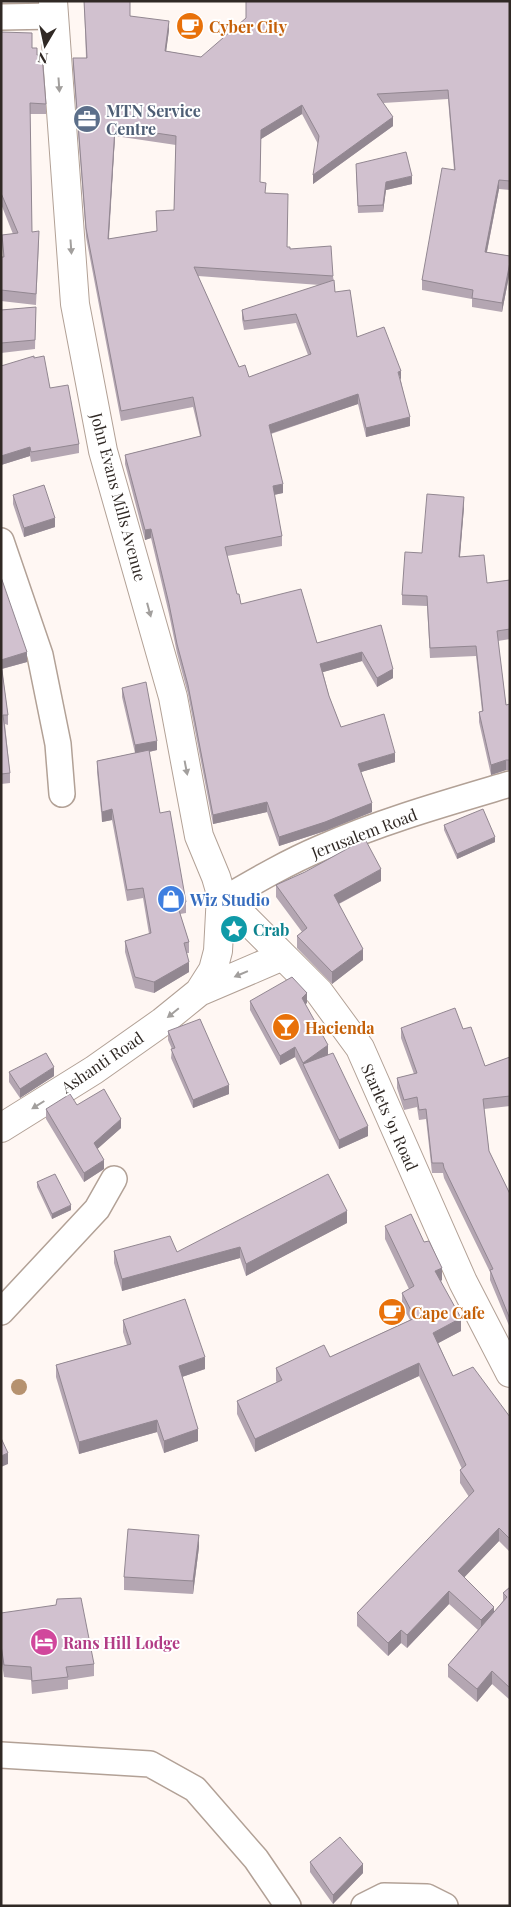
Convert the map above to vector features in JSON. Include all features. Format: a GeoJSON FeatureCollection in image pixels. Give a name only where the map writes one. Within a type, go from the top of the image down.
{"type":"FeatureCollection","features":[{"type":"Feature","properties":{"kind":"street"},"geometry":{"type":"LineString","coordinates":[[1,17],[53,9]]}},
{"type":"Feature","properties":{"kind":"street","name":"John Evans Mills Avenue"},"geometry":{"type":"LineString","coordinates":[[53,9],[76,304],[101,441],[173,697],[199,836],[224,896]]}},
{"type":"Feature","properties":{"kind":"street"},"geometry":{"type":"LineString","coordinates":[[1,541],[40,655],[58,744],[62,794]]}},
{"type":"Feature","properties":{"kind":"street","name":"Jerusalem Road"},"geometry":{"type":"LineString","coordinates":[[224,896],[321,848],[415,813],[510,784]]}},
{"type":"Feature","properties":{"kind":"street","name":"Starlets '91 Road"},"geometry":{"type":"LineString","coordinates":[[224,896],[319,992],[360,1048],[463,1282],[510,1372]]}},
{"type":"Feature","properties":{"kind":"street","name":"Ashanti Road"},"geometry":{"type":"LineString","coordinates":[[200,992],[213,970],[218,951],[224,896]]}},
{"type":"Feature","properties":{"kind":"street","name":"Ashanti Road"},"geometry":{"type":"LineString","coordinates":[[1,1128],[94,1070],[200,992],[283,956]]}},
{"type":"Feature","properties":{"kind":"street"},"geometry":{"type":"LineString","coordinates":[[1,1312],[97,1210],[114,1179]]}},
{"type":"Feature","properties":{"kind":"street"},"geometry":{"type":"LineString","coordinates":[[1,1755],[150,1764],[195,1789],[256,1858],[288,1906]]}},
{"type":"Feature","properties":{"kind":"street"},"geometry":{"type":"LineString","coordinates":[[364,1906],[384,1896],[427,1897],[445,1906]]}},
{"type":"Feature","properties":{"kind":"building"},"geometry":{"type":"Polygon","coordinates":[[[84,1],[130,1],[130,16],[169,21],[165,51],[201,57],[246,18],[246,1],[510,1],[510,181],[499,180],[485,252],[510,256],[502,303],[472,298],[473,290],[422,280],[442,168],[455,170],[448,90],[377,94],[393,117],[313,175],[319,136],[302,105],[261,130],[260,182],[266,183],[265,193],[288,194],[287,247],[290,247],[290,249],[331,246],[333,276],[194,267],[239,367],[245,365],[249,377],[311,354],[296,314],[244,321],[242,310],[334,280],[335,292],[350,290],[357,337],[384,327],[401,371],[398,372],[410,417],[366,428],[358,394],[269,425],[283,484],[273,486],[282,536],[225,547],[241,604],[301,589],[317,643],[381,625],[393,669],[377,678],[362,652],[320,664],[329,696],[341,727],[384,714],[395,753],[358,764],[372,803],[325,822],[279,837],[267,802],[213,815],[188,685],[151,529],[145,530],[125,455],[201,436],[193,397],[121,411],[86,228],[73,58],[87,58],[84,1]],[[115,127],[108,239],[157,231],[156,211],[174,210],[176,136],[115,127]]]}},
{"type":"Feature","properties":{"kind":"building"},"geometry":{"type":"Polygon","coordinates":[[[1,32],[32,33],[32,48],[37,48],[37,55],[42,55],[46,104],[30,103],[32,232],[39,231],[36,294],[1,290],[1,257],[4,257],[2,235],[18,233],[1,193],[1,32]]]}},
{"type":"Feature","properties":{"kind":"building"},"geometry":{"type":"Polygon","coordinates":[[[406,152],[412,176],[386,182],[383,205],[358,206],[356,164],[406,152]]]}},
{"type":"Feature","properties":{"kind":"building"},"geometry":{"type":"Polygon","coordinates":[[[36,307],[35,340],[1,343],[1,310],[36,307]]]}},
{"type":"Feature","properties":{"kind":"building"},"geometry":{"type":"Polygon","coordinates":[[[34,356],[34,358],[44,356],[50,388],[68,385],[79,444],[31,452],[30,447],[1,456],[1,366],[34,356]]]}},
{"type":"Feature","properties":{"kind":"building"},"geometry":{"type":"Polygon","coordinates":[[[44,485],[55,518],[24,528],[13,495],[44,485]]]}},
{"type":"Feature","properties":{"kind":"building"},"geometry":{"type":"Polygon","coordinates":[[[427,494],[464,497],[459,557],[484,555],[487,583],[510,580],[510,629],[497,631],[506,705],[510,704],[510,760],[491,765],[479,712],[483,711],[476,646],[430,648],[427,596],[402,595],[405,552],[422,553],[427,494]]]}},
{"type":"Feature","properties":{"kind":"building"},"geometry":{"type":"Polygon","coordinates":[[[1,577],[27,652],[1,660],[1,577]]]}},
{"type":"Feature","properties":{"kind":"building"},"geometry":{"type":"Polygon","coordinates":[[[1,663],[8,715],[3,715],[10,773],[1,774],[1,663]]]}},
{"type":"Feature","properties":{"kind":"building"},"geometry":{"type":"Polygon","coordinates":[[[146,682],[157,741],[135,745],[122,688],[146,682]]]}},
{"type":"Feature","properties":{"kind":"building"},"geometry":{"type":"Polygon","coordinates":[[[149,750],[160,813],[170,811],[186,902],[177,904],[189,942],[184,943],[189,962],[154,982],[135,977],[125,941],[151,933],[143,888],[127,890],[112,809],[102,812],[97,761],[149,750]]]}},
{"type":"Feature","properties":{"kind":"building"},"geometry":{"type":"Polygon","coordinates":[[[483,809],[495,837],[457,854],[444,825],[483,809]]]}},
{"type":"Feature","properties":{"kind":"building"},"geometry":{"type":"Polygon","coordinates":[[[365,839],[381,869],[334,895],[363,949],[332,972],[297,936],[307,928],[276,885],[305,872],[365,839]]]}},
{"type":"Feature","properties":{"kind":"building"},"geometry":{"type":"Polygon","coordinates":[[[292,977],[307,993],[302,998],[328,1045],[303,1063],[295,1047],[280,1056],[250,1001],[292,977]]]}},
{"type":"Feature","properties":{"kind":"building"},"geometry":{"type":"Polygon","coordinates":[[[455,1008],[463,1029],[471,1027],[485,1066],[510,1057],[510,1096],[483,1099],[489,1151],[510,1194],[510,1319],[490,1270],[493,1269],[443,1163],[432,1163],[426,1109],[419,1110],[417,1097],[404,1100],[397,1078],[417,1073],[401,1028],[455,1008]]]}},
{"type":"Feature","properties":{"kind":"building"},"geometry":{"type":"Polygon","coordinates":[[[200,1019],[229,1085],[193,1100],[171,1049],[175,1048],[168,1031],[200,1019]]]}},
{"type":"Feature","properties":{"kind":"building"},"geometry":{"type":"Polygon","coordinates":[[[46,1053],[54,1067],[20,1089],[9,1072],[46,1053]]]}},
{"type":"Feature","properties":{"kind":"building"},"geometry":{"type":"Polygon","coordinates":[[[333,1053],[368,1126],[339,1140],[303,1064],[333,1053]]]}},
{"type":"Feature","properties":{"kind":"building"},"geometry":{"type":"Polygon","coordinates":[[[104,1089],[121,1119],[94,1143],[104,1160],[84,1173],[46,1109],[70,1094],[77,1105],[104,1089]]]}},
{"type":"Feature","properties":{"kind":"building"},"geometry":{"type":"Polygon","coordinates":[[[55,1174],[71,1205],[52,1214],[37,1182],[55,1174]]]}},
{"type":"Feature","properties":{"kind":"building"},"geometry":{"type":"Polygon","coordinates":[[[328,1174],[347,1211],[246,1264],[240,1247],[122,1279],[114,1251],[170,1236],[177,1252],[328,1174]]]}},
{"type":"Feature","properties":{"kind":"building"},"geometry":{"type":"Polygon","coordinates":[[[411,1214],[424,1242],[429,1241],[442,1268],[435,1271],[461,1318],[433,1333],[453,1376],[473,1367],[510,1417],[510,1539],[499,1528],[458,1571],[494,1607],[481,1620],[449,1591],[407,1635],[401,1630],[388,1643],[357,1613],[474,1491],[460,1470],[466,1465],[419,1363],[255,1439],[237,1401],[282,1380],[276,1368],[324,1345],[330,1357],[415,1318],[402,1293],[414,1286],[385,1226],[411,1214]]]}},
{"type":"Feature","properties":{"kind":"building"},"geometry":{"type":"Polygon","coordinates":[[[185,1299],[205,1357],[179,1366],[198,1429],[164,1441],[157,1420],[79,1442],[56,1365],[131,1344],[123,1320],[185,1299]]]}},
{"type":"Feature","properties":{"kind":"building"},"geometry":{"type":"Polygon","coordinates":[[[1,1438],[8,1453],[1,1456],[1,1438]]]}},
{"type":"Feature","properties":{"kind":"building"},"geometry":{"type":"Polygon","coordinates":[[[128,1529],[199,1535],[193,1581],[124,1577],[128,1529]]]}},
{"type":"Feature","properties":{"kind":"building"},"geometry":{"type":"Polygon","coordinates":[[[510,1587],[510,1688],[492,1671],[477,1689],[448,1665],[507,1597],[503,1593],[510,1587]]]}},
{"type":"Feature","properties":{"kind":"building","name":"Rans Hill Lodge"},"geometry":{"type":"Polygon","coordinates":[[[81,1598],[94,1664],[66,1667],[68,1677],[32,1681],[31,1667],[4,1665],[1,1645],[1,1613],[56,1605],[57,1599],[81,1598]]]}},
{"type":"Feature","properties":{"kind":"building"},"geometry":{"type":"Polygon","coordinates":[[[340,1837],[363,1864],[333,1895],[310,1862],[340,1837]]]}},
{"type":"Feature","properties":{"kind":"place","name":"Cyber City"},"geometry":{"type":"Point","coordinates":[190,26]}},
{"type":"Feature","properties":{"kind":"place","name":"MTN Service Centre"},"geometry":{"type":"Point","coordinates":[87,119]}},
{"type":"Feature","properties":{"kind":"place","name":"Wiz Studio"},"geometry":{"type":"Point","coordinates":[171,899]}},
{"type":"Feature","properties":{"kind":"place","name":"Crab"},"geometry":{"type":"Point","coordinates":[234,929]}},
{"type":"Feature","properties":{"kind":"place","name":"Hacienda"},"geometry":{"type":"Point","coordinates":[286,1027]}},
{"type":"Feature","properties":{"kind":"place","name":"Cape Cafe"},"geometry":{"type":"Point","coordinates":[392,1312]}},
{"type":"Feature","properties":{"kind":"place","name":"Rans Hill Lodge"},"geometry":{"type":"Point","coordinates":[44,1642]}}]}
